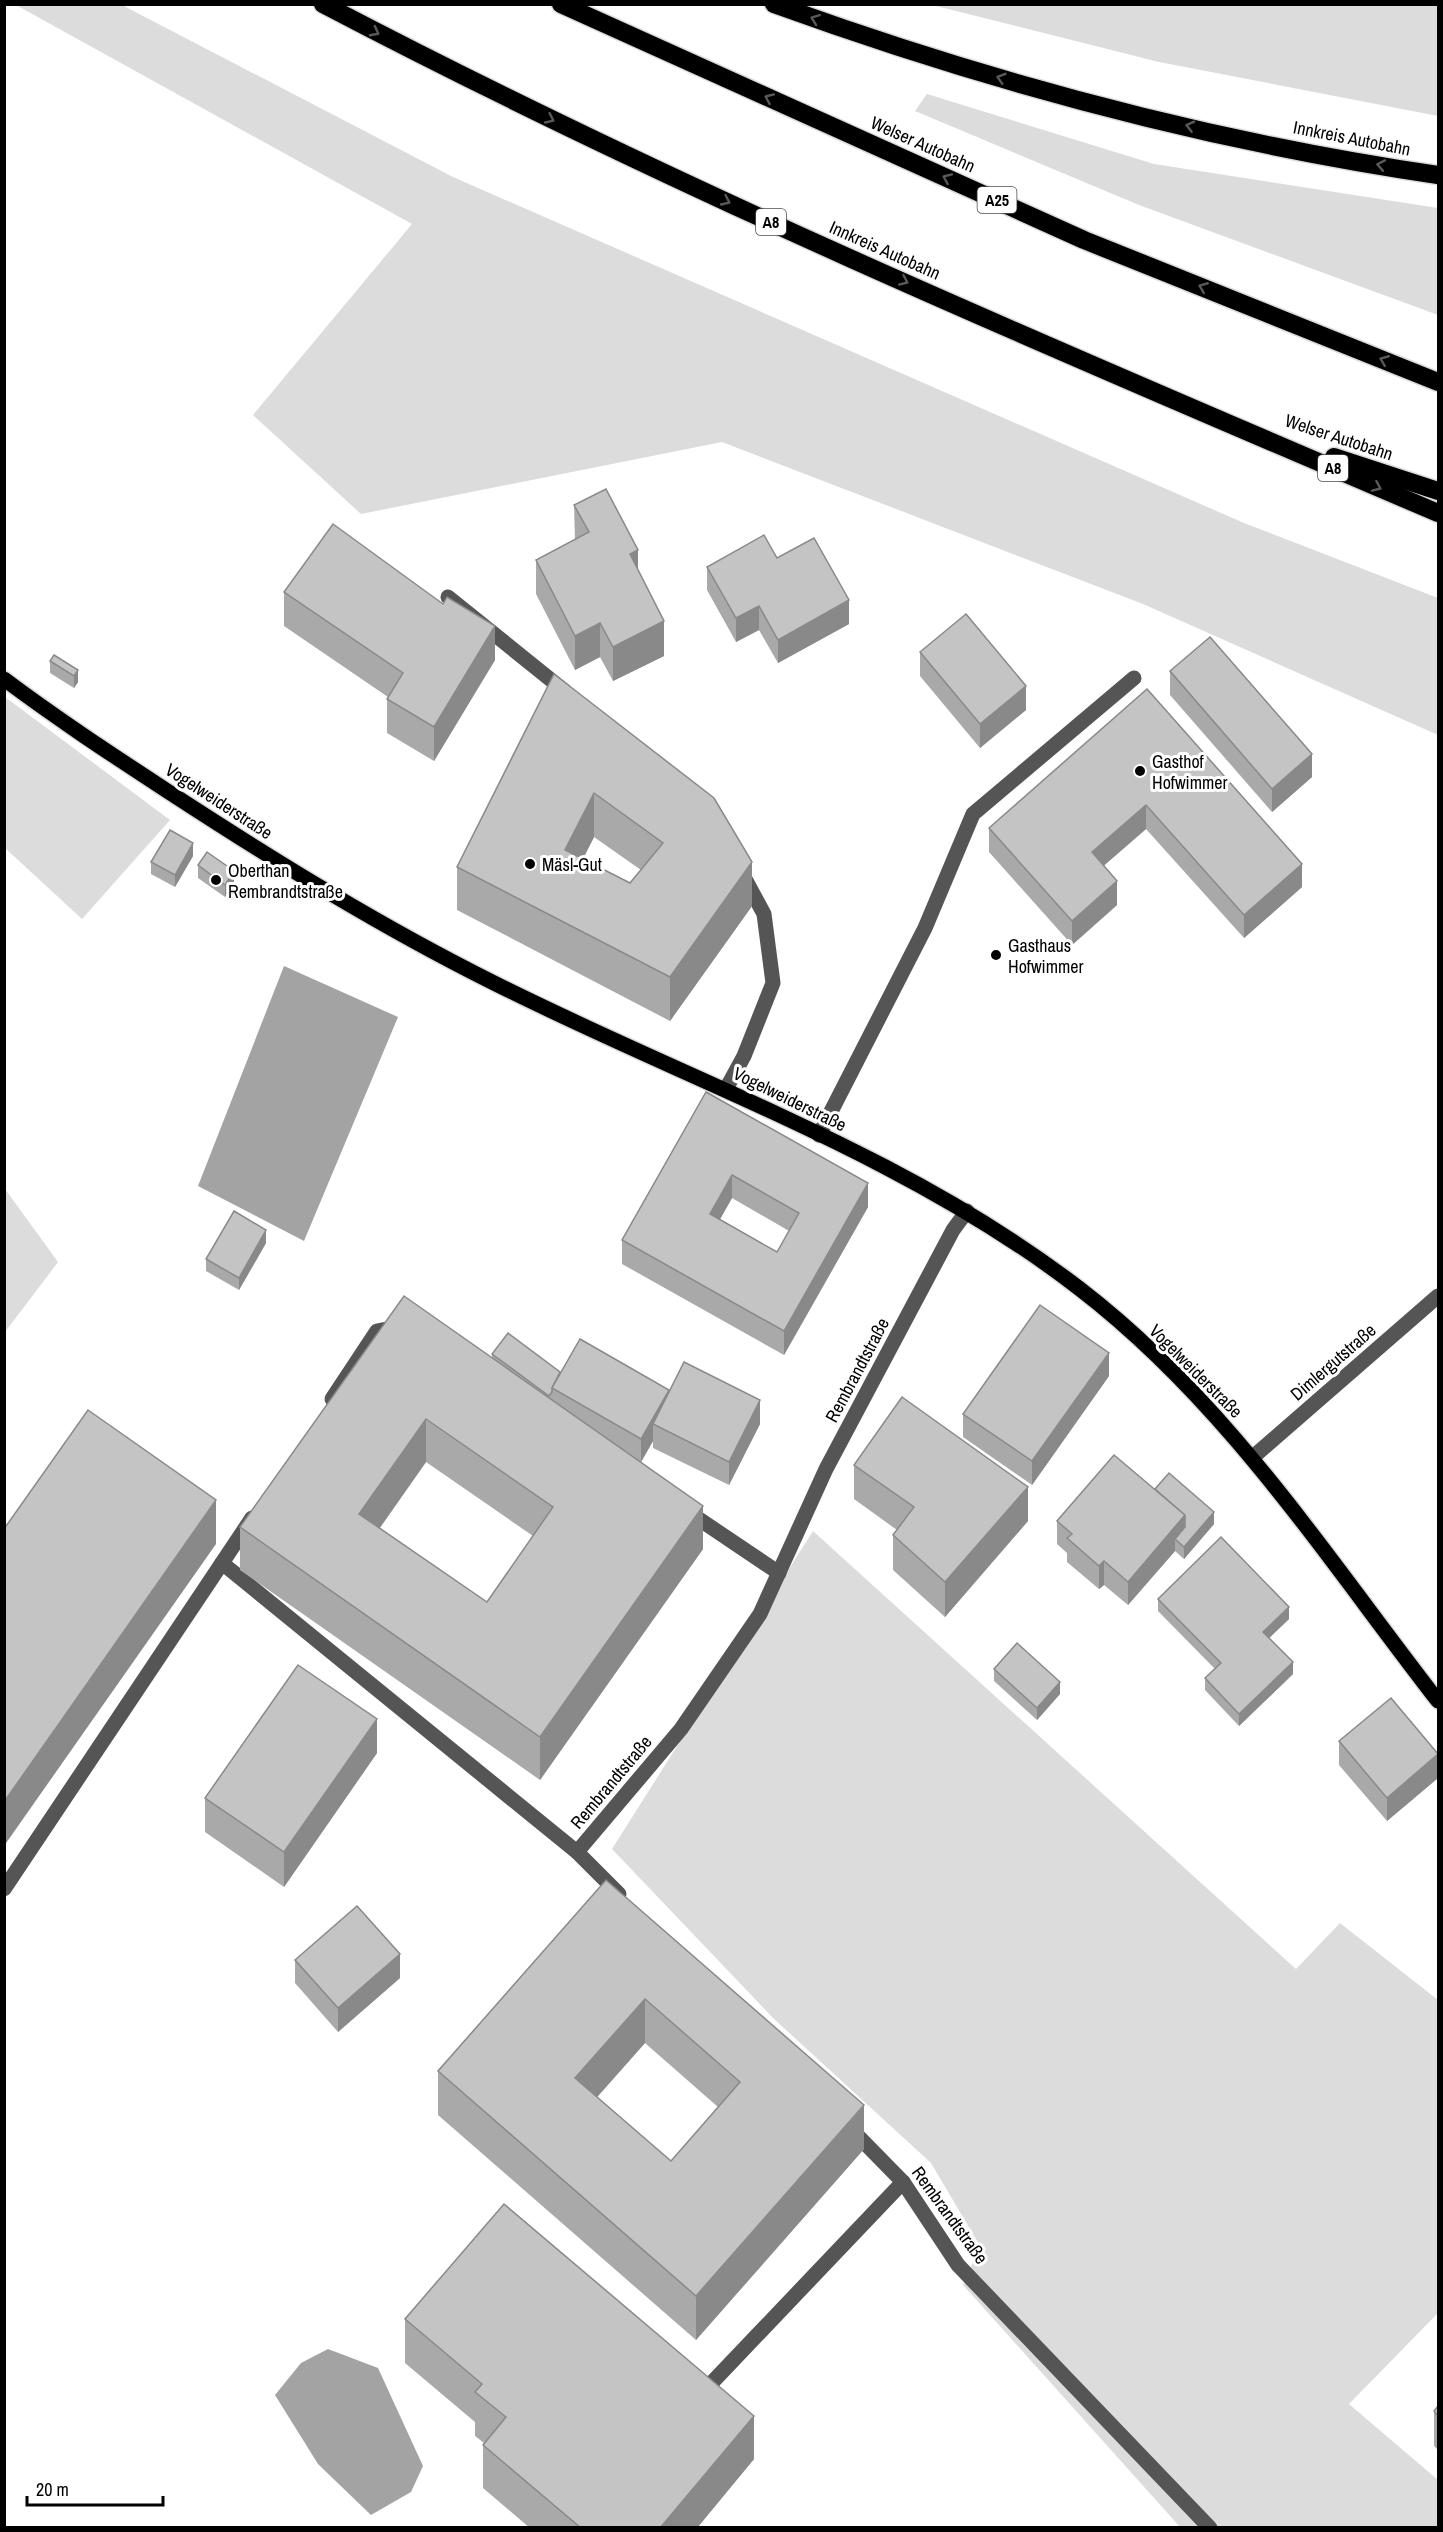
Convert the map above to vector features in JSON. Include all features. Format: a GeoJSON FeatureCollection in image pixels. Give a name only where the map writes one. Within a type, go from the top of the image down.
{"type":"FeatureCollection","features":[{"type":"Feature","properties":{"kind":"highway","name":"Innkreis Autobahn"},"geometry":{"type":"LineString","coordinates":[[323,4],[472,82],[810,240],[1438,513]]}},
{"type":"Feature","properties":{"kind":"highway","name":"Welser Autobahn"},"geometry":{"type":"LineString","coordinates":[[561,4],[1084,240],[1438,382]]}},
{"type":"Feature","properties":{"kind":"highway","name":"Innkreis Autobahn"},"geometry":{"type":"LineString","coordinates":[[774,4],[863,37],[1051,93],[1237,138],[1438,175]]}},
{"type":"Feature","properties":{"kind":"highway","name":"Welser Autobahn"},"geometry":{"type":"LineString","coordinates":[[1227,423],[1438,491]]}},
{"type":"Feature","properties":{"kind":"main road","name":"Vogelweiderstraße"},"geometry":{"type":"LineString","coordinates":[[4,679],[53,716],[297,875],[493,982],[726,1089],[967,1211],[1081,1290],[1173,1370],[1253,1457],[1313,1532],[1438,1701]]}},
{"type":"Feature","properties":{"kind":"street"},"geometry":{"type":"LineString","coordinates":[[448,597],[576,700]]}},
{"type":"Feature","properties":{"kind":"street"},"geometry":{"type":"LineString","coordinates":[[819,1135],[925,928],[973,814],[1134,678]]}},
{"type":"Feature","properties":{"kind":"street"},"geometry":{"type":"LineString","coordinates":[[726,1089],[744,1056],[773,983],[764,914],[736,863]]}},
{"type":"Feature","properties":{"kind":"street","name":"Rembrandtstraße"},"geometry":{"type":"LineString","coordinates":[[628,1903],[578,1852],[681,1729],[760,1614],[826,1469],[953,1230],[967,1211]]}},
{"type":"Feature","properties":{"kind":"street","name":"Dimlergutstraße"},"geometry":{"type":"LineString","coordinates":[[1253,1457],[1438,1296]]}},
{"type":"Feature","properties":{"kind":"street"},"geometry":{"type":"LineString","coordinates":[[325,1408],[377,1331],[410,1324]]}},
{"type":"Feature","properties":{"kind":"street"},"geometry":{"type":"LineString","coordinates":[[672,1501],[779,1573]]}},
{"type":"Feature","properties":{"kind":"street"},"geometry":{"type":"LineString","coordinates":[[4,1889],[261,1505]]}},
{"type":"Feature","properties":{"kind":"street"},"geometry":{"type":"LineString","coordinates":[[222,1563],[578,1852]]}},
{"type":"Feature","properties":{"kind":"street","name":"Rembrandtstraße"},"geometry":{"type":"LineString","coordinates":[[836,2114],[903,2182],[958,2265],[1210,2528]]}},
{"type":"Feature","properties":{"kind":"street"},"geometry":{"type":"LineString","coordinates":[[703,2392],[903,2182]]}},
{"type":"Feature","properties":{"kind":"shaded area"},"geometry":{"type":"Polygon","coordinates":[[[16,5],[122,5],[453,177],[1244,523],[1438,598],[1438,735],[1143,604],[722,442],[361,514],[253,415],[412,224],[16,5]]]}},
{"type":"Feature","properties":{"kind":"shaded area"},"geometry":{"type":"Polygon","coordinates":[[[932,5],[1438,5],[1438,116],[1159,62],[932,5]]]}},
{"type":"Feature","properties":{"kind":"shaded area"},"geometry":{"type":"Polygon","coordinates":[[[927,94],[1154,164],[1438,208],[1438,315],[1139,205],[915,111],[927,94]]]}},
{"type":"Feature","properties":{"kind":"shaded area"},"geometry":{"type":"Polygon","coordinates":[[[5,697],[170,820],[82,919],[5,848],[5,697]]]}},
{"type":"Feature","properties":{"kind":"shaded area"},"geometry":{"type":"Polygon","coordinates":[[[284,966],[398,1017],[304,1241],[198,1186],[284,966]]]}},
{"type":"Feature","properties":{"kind":"shaded area"},"geometry":{"type":"Polygon","coordinates":[[[5,1189],[58,1262],[4,1332],[5,1189]]]}},
{"type":"Feature","properties":{"kind":"shaded area"},"geometry":{"type":"Polygon","coordinates":[[[813,1531],[1296,1969],[1340,1923],[1438,2000],[1438,2313],[1349,2404],[1438,2480],[1438,2527],[1180,2527],[963,2285],[980,2246],[931,2163],[773,2018],[612,1849],[813,1531]]]}},
{"type":"Feature","properties":{"kind":"shaded area"},"geometry":{"type":"Polygon","coordinates":[[[328,2349],[378,2368],[423,2466],[411,2492],[371,2515],[318,2464],[275,2395],[301,2363],[328,2349]]]}},
{"type":"Feature","properties":{"kind":"building"},"geometry":{"type":"Polygon","coordinates":[[[606,489],[638,550],[630,554],[664,621],[613,647],[600,623],[575,636],[536,560],[589,532],[574,505],[606,489]]]}},
{"type":"Feature","properties":{"kind":"building"},"geometry":{"type":"Polygon","coordinates":[[[333,524],[443,604],[447,597],[495,626],[434,727],[387,699],[403,673],[284,592],[333,524]]]}},
{"type":"Feature","properties":{"kind":"building"},"geometry":{"type":"Polygon","coordinates":[[[764,535],[777,558],[814,538],[849,600],[778,640],[759,606],[736,618],[707,567],[764,535]]]}},
{"type":"Feature","properties":{"kind":"building"},"geometry":{"type":"Polygon","coordinates":[[[966,614],[1026,686],[980,724],[920,652],[966,614]]]}},
{"type":"Feature","properties":{"kind":"building"},"geometry":{"type":"Polygon","coordinates":[[[1210,637],[1312,754],[1272,789],[1170,671],[1210,637]]]}},
{"type":"Feature","properties":{"kind":"building"},"geometry":{"type":"Polygon","coordinates":[[[54,655],[78,670],[74,676],[50,661],[54,655]]]}},
{"type":"Feature","properties":{"kind":"building","name":"Mäsl-Gut"},"geometry":{"type":"Polygon","coordinates":[[[554,674],[714,798],[752,862],[670,977],[457,867],[554,674]],[[594,793],[565,850],[630,883],[663,843],[594,793]]]}},
{"type":"Feature","properties":{"kind":"building","name":"Gasthof Hofwimmer"},"geometry":{"type":"Polygon","coordinates":[[[1147,689],[1302,864],[1244,915],[1146,805],[1092,852],[1117,881],[1072,921],[989,828],[1147,689]]]}},
{"type":"Feature","properties":{"kind":"building"},"geometry":{"type":"Polygon","coordinates":[[[170,830],[193,843],[175,875],[151,862],[170,830]]]}},
{"type":"Feature","properties":{"kind":"building"},"geometry":{"type":"Polygon","coordinates":[[[207,852],[234,871],[225,885],[198,865],[207,852]]]}},
{"type":"Feature","properties":{"kind":"building"},"geometry":{"type":"Polygon","coordinates":[[[706,1092],[868,1183],[784,1331],[622,1240],[706,1092]],[[732,1175],[710,1214],[777,1252],[799,1213],[732,1175]]]}},
{"type":"Feature","properties":{"kind":"building"},"geometry":{"type":"Polygon","coordinates":[[[234,1211],[266,1230],[239,1278],[206,1259],[234,1211]]]}},
{"type":"Feature","properties":{"kind":"building"},"geometry":{"type":"Polygon","coordinates":[[[404,1296],[703,1506],[540,1737],[240,1527],[404,1296]],[[426,1419],[359,1514],[487,1602],[553,1507],[426,1419]]]}},
{"type":"Feature","properties":{"kind":"building"},"geometry":{"type":"Polygon","coordinates":[[[1040,1305],[1109,1353],[1032,1461],[963,1414],[1040,1305]]]}},
{"type":"Feature","properties":{"kind":"building"},"geometry":{"type":"Polygon","coordinates":[[[508,1333],[560,1372],[549,1396],[492,1354],[508,1333]]]}},
{"type":"Feature","properties":{"kind":"building"},"geometry":{"type":"Polygon","coordinates":[[[580,1339],[669,1390],[641,1439],[552,1388],[580,1339]]]}},
{"type":"Feature","properties":{"kind":"building"},"geometry":{"type":"Polygon","coordinates":[[[684,1362],[760,1400],[729,1462],[653,1424],[684,1362]]]}},
{"type":"Feature","properties":{"kind":"building"},"geometry":{"type":"Polygon","coordinates":[[[902,1397],[1028,1487],[945,1582],[893,1535],[914,1507],[854,1465],[902,1397]]]}},
{"type":"Feature","properties":{"kind":"building"},"geometry":{"type":"Polygon","coordinates":[[[88,1410],[216,1500],[4,1802],[4,1529],[88,1410]]]}},
{"type":"Feature","properties":{"kind":"building"},"geometry":{"type":"Polygon","coordinates":[[[1114,1455],[1185,1515],[1128,1582],[1104,1561],[1099,1566],[1067,1538],[1072,1534],[1057,1521],[1114,1455]]]}},
{"type":"Feature","properties":{"kind":"building"},"geometry":{"type":"Polygon","coordinates":[[[1169,1473],[1214,1512],[1184,1547],[1175,1539],[1185,1527],[1185,1515],[1155,1489],[1169,1473]]]}},
{"type":"Feature","properties":{"kind":"building"},"geometry":{"type":"Polygon","coordinates":[[[1221,1537],[1289,1607],[1263,1632],[1293,1662],[1239,1714],[1205,1678],[1221,1663],[1158,1599],[1221,1537]]]}},
{"type":"Feature","properties":{"kind":"building"},"geometry":{"type":"Polygon","coordinates":[[[1017,1643],[1060,1682],[1037,1708],[994,1669],[1017,1643]]]}},
{"type":"Feature","properties":{"kind":"building"},"geometry":{"type":"Polygon","coordinates":[[[298,1665],[377,1719],[284,1852],[205,1798],[298,1665]]]}},
{"type":"Feature","properties":{"kind":"building"},"geometry":{"type":"Polygon","coordinates":[[[1391,1698],[1438,1754],[1387,1798],[1339,1741],[1391,1698]]]}},
{"type":"Feature","properties":{"kind":"building"},"geometry":{"type":"Polygon","coordinates":[[[606,1880],[864,2105],[696,2296],[438,2071],[606,1880]],[[645,1999],[575,2078],[671,2161],[740,2082],[645,1999]]]}},
{"type":"Feature","properties":{"kind":"building"},"geometry":{"type":"Polygon","coordinates":[[[357,1906],[400,1954],[338,2008],[295,1960],[357,1906]]]}},
{"type":"Feature","properties":{"kind":"building"},"geometry":{"type":"Polygon","coordinates":[[[504,2204],[754,2416],[660,2528],[581,2528],[483,2445],[506,2417],[475,2392],[482,2384],[405,2319],[504,2204]]]}},
{"type":"Feature","properties":{"kind":"place","name":"Gasthof Hofwimmer"},"geometry":{"type":"Point","coordinates":[1140,771]}},
{"type":"Feature","properties":{"kind":"place","name":"Mäsl-Gut"},"geometry":{"type":"Point","coordinates":[530,864]}},
{"type":"Feature","properties":{"kind":"place","name":"Oberthan Rembrandtstraße"},"geometry":{"type":"Point","coordinates":[216,880]}},
{"type":"Feature","properties":{"kind":"place","name":"Gasthaus Hofwimmer"},"geometry":{"type":"Point","coordinates":[996,955]}}]}
